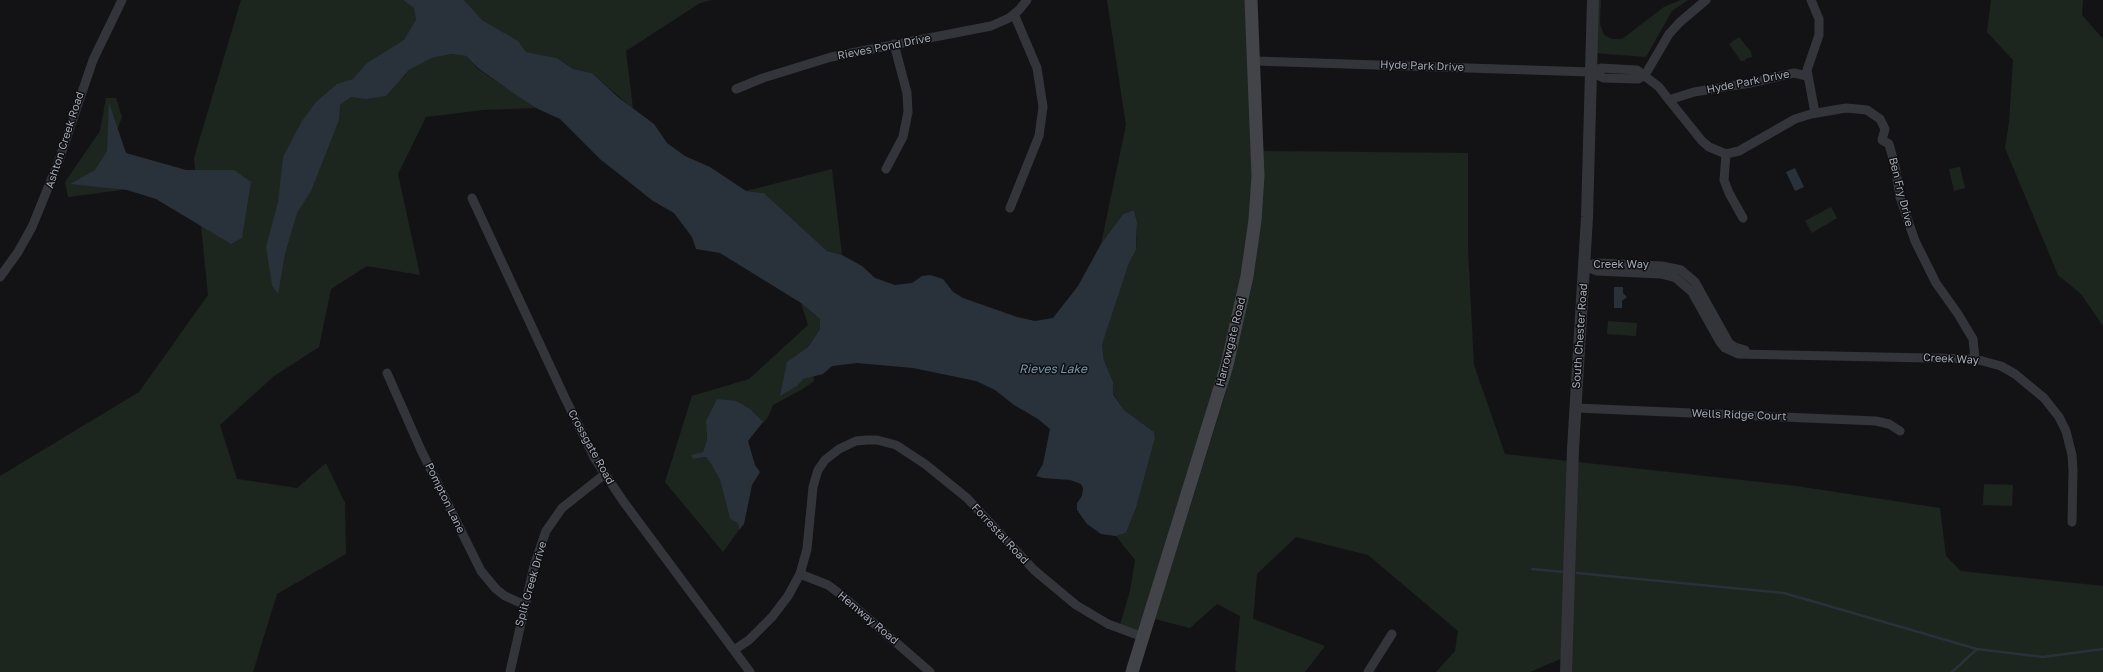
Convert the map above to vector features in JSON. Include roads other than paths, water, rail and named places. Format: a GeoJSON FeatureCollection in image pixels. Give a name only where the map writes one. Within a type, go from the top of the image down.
{"type":"FeatureCollection","features":[{"type":"Feature","properties":{"kind":"main road","name":"Harrowgate Road"},"geometry":{"type":"LineString","coordinates":[[1132,672],[1227,366],[1247,276],[1255,220],[1258,176],[1252,0]]}},
{"type":"Feature","properties":{"kind":"street","name":"Ashton Creek Road"},"geometry":{"type":"LineString","coordinates":[[0,277],[18,252],[32,227],[58,163],[92,60],[122,0]]}},
{"type":"Feature","properties":{"kind":"street","name":"Rieves Pond Drive"},"geometry":{"type":"LineString","coordinates":[[736,89],[762,78],[831,57],[991,26],[1014,14],[1027,0]]}},
{"type":"Feature","properties":{"kind":"street","name":"South Chester Road"},"geometry":{"type":"LineString","coordinates":[[1566,672],[1576,408],[1587,217],[1593,0]]}},
{"type":"Feature","properties":{"kind":"street"},"geometry":{"type":"LineString","coordinates":[[1645,75],[1669,34],[1680,22],[1706,0]]}},
{"type":"Feature","properties":{"kind":"street"},"geometry":{"type":"LineString","coordinates":[[1669,100],[1702,142],[1715,150],[1726,154],[1739,152],[1795,119],[1815,113],[1807,76],[1809,63],[1818,42],[1819,19],[1811,0]]}},
{"type":"Feature","properties":{"kind":"street"},"geometry":{"type":"LineString","coordinates":[[1010,208],[1039,136],[1043,107],[1037,68],[1014,14]]}},
{"type":"Feature","properties":{"kind":"street"},"geometry":{"type":"LineString","coordinates":[[886,169],[903,137],[908,112],[907,93],[894,44]]}},
{"type":"Feature","properties":{"kind":"street","name":"Hyde Park Drive"},"geometry":{"type":"LineString","coordinates":[[1255,61],[1590,72],[1601,68],[1637,70],[1645,75],[1669,100],[1694,92],[1750,83],[1794,73],[1807,76]]}},
{"type":"Feature","properties":{"kind":"street","name":"Ben Fry Drive"},"geometry":{"type":"LineString","coordinates":[[1815,113],[1846,108],[1867,110],[1880,119],[1885,129],[1882,140],[1889,144],[1895,166],[1900,197],[1915,241],[1936,284],[1958,314],[1973,339],[1975,359]]}},
{"type":"Feature","properties":{"kind":"street"},"geometry":{"type":"LineString","coordinates":[[1726,154],[1724,180],[1729,193],[1744,218]]}},
{"type":"Feature","properties":{"kind":"street","name":"Crossgate Road"},"geometry":{"type":"LineString","coordinates":[[472,198],[564,396],[605,474],[750,672]]}},
{"type":"Feature","properties":{"kind":"street","name":"Creek Way"},"geometry":{"type":"LineString","coordinates":[[1584,266],[1598,263],[1662,266],[1681,270],[1695,282],[1729,343],[1741,349],[1764,354],[1975,359],[2001,366],[2015,374],[2044,398],[2059,417],[2066,431],[2072,455],[2072,522]]}},
{"type":"Feature","properties":{"kind":"street","name":"Pompton Lane"},"geometry":{"type":"LineString","coordinates":[[387,373],[421,450],[481,571],[488,581],[500,593],[524,605]]}},
{"type":"Feature","properties":{"kind":"street","name":"Wells Ridge Court"},"geometry":{"type":"LineString","coordinates":[[1576,408],[1876,420],[1889,424],[1900,431]]}},
{"type":"Feature","properties":{"kind":"street","name":"Forrestal Road"},"geometry":{"type":"LineString","coordinates":[[800,574],[807,549],[815,477],[825,460],[846,445],[856,441],[878,440],[888,442],[909,452],[967,498],[1034,570],[1076,605],[1108,624],[1143,637]]}},
{"type":"Feature","properties":{"kind":"street","name":"Split Creek Drive"},"geometry":{"type":"LineString","coordinates":[[510,672],[524,605],[537,556],[552,520],[562,508],[605,474]]}},
{"type":"Feature","properties":{"kind":"street"},"geometry":{"type":"LineString","coordinates":[[734,650],[749,640],[772,617],[788,596],[800,574]]}},
{"type":"Feature","properties":{"kind":"street","name":"Hemway Road"},"geometry":{"type":"LineString","coordinates":[[800,574],[821,582],[840,594],[930,672]]}},
{"type":"Feature","properties":{"kind":"street"},"geometry":{"type":"LineString","coordinates":[[1368,672],[1392,634]]}},
{"type":"Feature","properties":{"kind":"water","name":"Rieves Lake"},"geometry":{"type":"Polygon","coordinates":[[[403,0],[464,0],[482,20],[518,41],[526,52],[557,58],[573,69],[592,73],[619,98],[654,124],[667,143],[685,156],[710,167],[746,191],[764,193],[827,251],[842,255],[862,266],[875,278],[895,285],[912,283],[922,276],[930,275],[943,279],[953,292],[963,298],[1017,317],[1035,321],[1053,318],[1078,286],[1101,244],[1123,214],[1134,210],[1137,222],[1136,250],[1129,263],[1102,345],[1104,360],[1113,382],[1113,394],[1124,410],[1154,432],[1155,438],[1136,508],[1126,533],[1116,536],[1101,534],[1087,524],[1077,510],[1077,503],[1082,496],[1083,488],[1081,484],[1070,480],[1036,476],[1043,464],[1050,429],[1038,419],[1014,405],[995,390],[976,381],[913,368],[857,363],[832,366],[823,374],[803,379],[797,386],[780,396],[787,362],[809,346],[820,329],[820,319],[801,303],[720,253],[696,249],[692,237],[674,213],[653,201],[600,159],[560,119],[536,108],[513,93],[478,68],[466,56],[451,54],[432,58],[409,70],[386,96],[366,99],[351,97],[340,105],[339,120],[311,191],[297,213],[285,254],[278,294],[272,285],[266,247],[278,202],[283,157],[302,121],[316,102],[337,84],[353,79],[367,63],[404,40],[416,20],[414,8],[403,0]]]}},
{"type":"Feature","properties":{"kind":"water"},"geometry":{"type":"Polygon","coordinates":[[[109,103],[126,153],[186,170],[234,170],[251,182],[242,238],[231,244],[156,199],[127,190],[70,184],[95,170],[107,151],[109,103]]]}},
{"type":"Feature","properties":{"kind":"water"},"geometry":{"type":"Polygon","coordinates":[[[1795,168],[1804,187],[1795,191],[1786,172],[1795,168]]]}},
{"type":"Feature","properties":{"kind":"water"},"geometry":{"type":"Polygon","coordinates":[[[1614,287],[1623,287],[1623,293],[1627,297],[1622,301],[1622,308],[1614,308],[1614,287]]]}},
{"type":"Feature","properties":{"kind":"water"},"geometry":{"type":"Polygon","coordinates":[[[717,399],[736,401],[750,409],[763,422],[748,441],[755,465],[760,472],[752,485],[744,524],[739,530],[738,523],[730,519],[720,480],[711,464],[706,457],[693,459],[691,455],[703,452],[707,440],[706,421],[717,399]]]}},
{"type":"Feature","properties":{"kind":"waterway"},"geometry":{"type":"LineString","coordinates":[[1532,569],[1563,572]]}},
{"type":"Feature","properties":{"kind":"waterway"},"geometry":{"type":"LineString","coordinates":[[1577,573],[1784,593],[1977,649],[2043,657],[2103,649]]}},
{"type":"Feature","properties":{"kind":"waterway"},"geometry":{"type":"LineString","coordinates":[[1952,672],[1977,649]]}}]}
